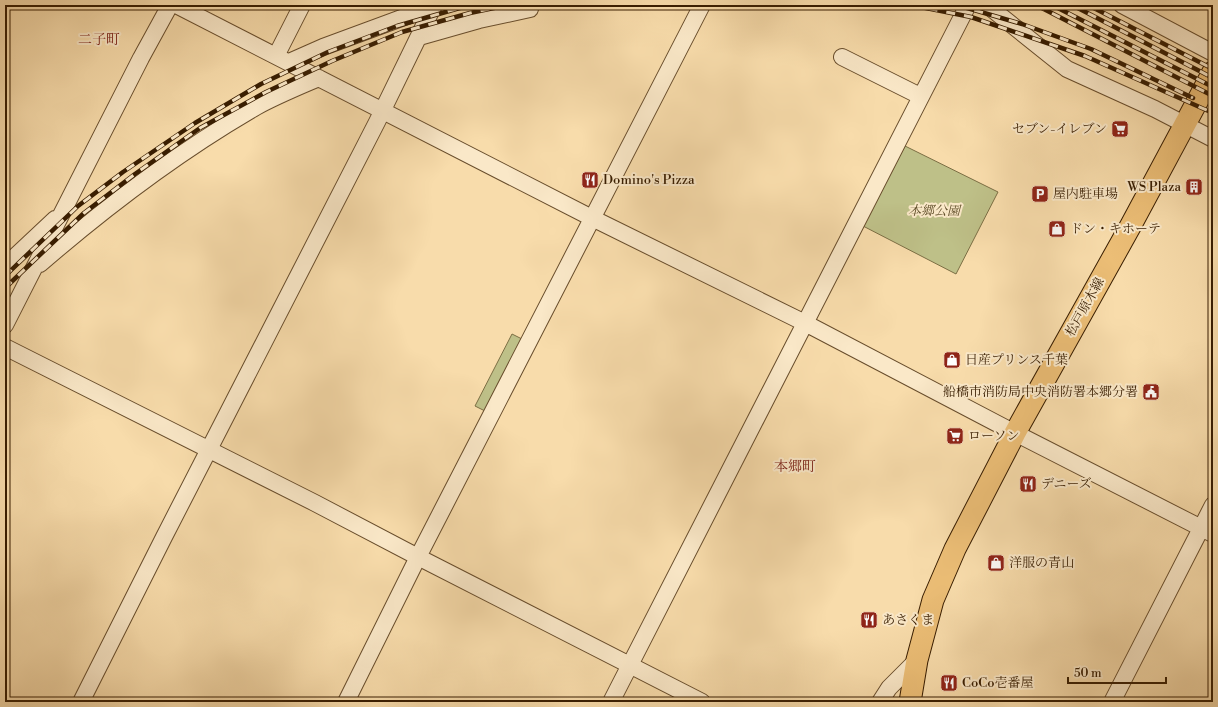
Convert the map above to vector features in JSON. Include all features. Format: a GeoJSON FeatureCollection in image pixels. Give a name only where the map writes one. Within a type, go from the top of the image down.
{"type":"FeatureCollection","features":[{"type":"Feature","properties":{"kind":"main road","name":"松戸原木線"},"geometry":{"type":"LineString","coordinates":[[910,702],[917,660],[933,600],[955,548],[1015,433],[1213,72]]}},
{"type":"Feature","properties":{"kind":"street"},"geometry":{"type":"LineString","coordinates":[[5,325],[137,65],[170,5]]}},
{"type":"Feature","properties":{"kind":"street"},"geometry":{"type":"LineString","coordinates":[[176,5],[592,218],[805,323],[1207,531]]}},
{"type":"Feature","properties":{"kind":"street"},"geometry":{"type":"LineString","coordinates":[[282,59],[302,5]]}},
{"type":"Feature","properties":{"kind":"street"},"geometry":{"type":"LineString","coordinates":[[346,702],[418,557],[702,5]]}},
{"type":"Feature","properties":{"kind":"street"},"geometry":{"type":"LineString","coordinates":[[611,702],[968,5]]}},
{"type":"Feature","properties":{"kind":"street"},"geometry":{"type":"LineString","coordinates":[[987,5],[1067,69],[1213,139]]}},
{"type":"Feature","properties":{"kind":"street"},"geometry":{"type":"LineString","coordinates":[[1122,5],[1213,53]]}},
{"type":"Feature","properties":{"kind":"street"},"geometry":{"type":"LineString","coordinates":[[282,59],[323,46],[434,6]]}},
{"type":"Feature","properties":{"kind":"street"},"geometry":{"type":"LineString","coordinates":[[81,702],[383,110],[434,6]]}},
{"type":"Feature","properties":{"kind":"street"},"geometry":{"type":"LineString","coordinates":[[418,37],[479,20],[530,9]]}},
{"type":"Feature","properties":{"kind":"street"},"geometry":{"type":"LineString","coordinates":[[842,57],[916,94]]}},
{"type":"Feature","properties":{"kind":"street"},"geometry":{"type":"LineString","coordinates":[[33,270],[65,242],[122,197],[204,140],[257,106],[319,78]]}},
{"type":"Feature","properties":{"kind":"street"},"geometry":{"type":"LineString","coordinates":[[5,266],[64,210]]}},
{"type":"Feature","properties":{"kind":"street"},"geometry":{"type":"LineString","coordinates":[[5,347],[315,503],[702,702]]}},
{"type":"Feature","properties":{"kind":"street"},"geometry":{"type":"LineString","coordinates":[[1112,702],[1207,531],[1213,505]]}},
{"type":"Feature","properties":{"kind":"street"},"geometry":{"type":"LineString","coordinates":[[880,702],[889,688],[917,660]]}},
{"type":"Feature","properties":{"kind":"green space","name":"本郷公園"},"geometry":{"type":"Polygon","coordinates":[[[905,146],[998,192],[956,274],[863,226],[905,146]]]}},
{"type":"Feature","properties":{"kind":"green space"},"geometry":{"type":"Polygon","coordinates":[[[512,334],[524,340],[487,412],[475,406],[512,334]]]}},
{"type":"Feature","properties":{"kind":"railway"},"geometry":{"type":"LineString","coordinates":[[5,276],[78,206],[123,172],[195,123],[261,84],[328,52],[397,26],[470,5]]}},
{"type":"Feature","properties":{"kind":"railway"},"geometry":{"type":"LineString","coordinates":[[5,288],[84,213],[135,174],[200,128],[266,92],[332,61],[402,32],[470,13],[508,5]]}},
{"type":"Feature","properties":{"kind":"railway"},"geometry":{"type":"LineString","coordinates":[[911,5],[971,17],[1085,56],[1213,113]]}},
{"type":"Feature","properties":{"kind":"railway"},"geometry":{"type":"LineString","coordinates":[[957,5],[1022,24],[1091,49],[1193,98]]}},
{"type":"Feature","properties":{"kind":"railway"},"geometry":{"type":"LineString","coordinates":[[1036,5],[1213,96]]}},
{"type":"Feature","properties":{"kind":"railway"},"geometry":{"type":"LineString","coordinates":[[1052,5],[1213,87]]}},
{"type":"Feature","properties":{"kind":"railway"},"geometry":{"type":"LineString","coordinates":[[1072,5],[1213,78]]}},
{"type":"Feature","properties":{"kind":"railway"},"geometry":{"type":"LineString","coordinates":[[1088,5],[1213,69]]}},
{"type":"Feature","properties":{"kind":"place","name":"セブン-イレブン"},"geometry":{"type":"Point","coordinates":[1120,129]}},
{"type":"Feature","properties":{"kind":"place","name":"Domino's Pizza"},"geometry":{"type":"Point","coordinates":[590,180]}},
{"type":"Feature","properties":{"kind":"place","name":"WS Plaza"},"geometry":{"type":"Point","coordinates":[1194,187]}},
{"type":"Feature","properties":{"kind":"place","name":"屋内駐車場"},"geometry":{"type":"Point","coordinates":[1040,194]}},
{"type":"Feature","properties":{"kind":"place","name":"ドン・キホーテ"},"geometry":{"type":"Point","coordinates":[1057,229]}},
{"type":"Feature","properties":{"kind":"place","name":"日産プリンス千葉"},"geometry":{"type":"Point","coordinates":[952,360]}},
{"type":"Feature","properties":{"kind":"place","name":"船橋市消防局中央消防署本郷分署"},"geometry":{"type":"Point","coordinates":[1151,392]}},
{"type":"Feature","properties":{"kind":"place","name":"ローソン"},"geometry":{"type":"Point","coordinates":[955,436]}},
{"type":"Feature","properties":{"kind":"place","name":"デニーズ"},"geometry":{"type":"Point","coordinates":[1028,484]}},
{"type":"Feature","properties":{"kind":"place","name":"洋服の青山"},"geometry":{"type":"Point","coordinates":[996,563]}},
{"type":"Feature","properties":{"kind":"place","name":"あさくま"},"geometry":{"type":"Point","coordinates":[869,620]}},
{"type":"Feature","properties":{"kind":"place","name":"CoCo壱番屋"},"geometry":{"type":"Point","coordinates":[949,683]}},
{"type":"Feature","properties":{"kind":"district","name":"二子町"},"geometry":{"type":"Point","coordinates":[99,40]}},
{"type":"Feature","properties":{"kind":"district","name":"本郷町"},"geometry":{"type":"Point","coordinates":[795,467]}}]}
